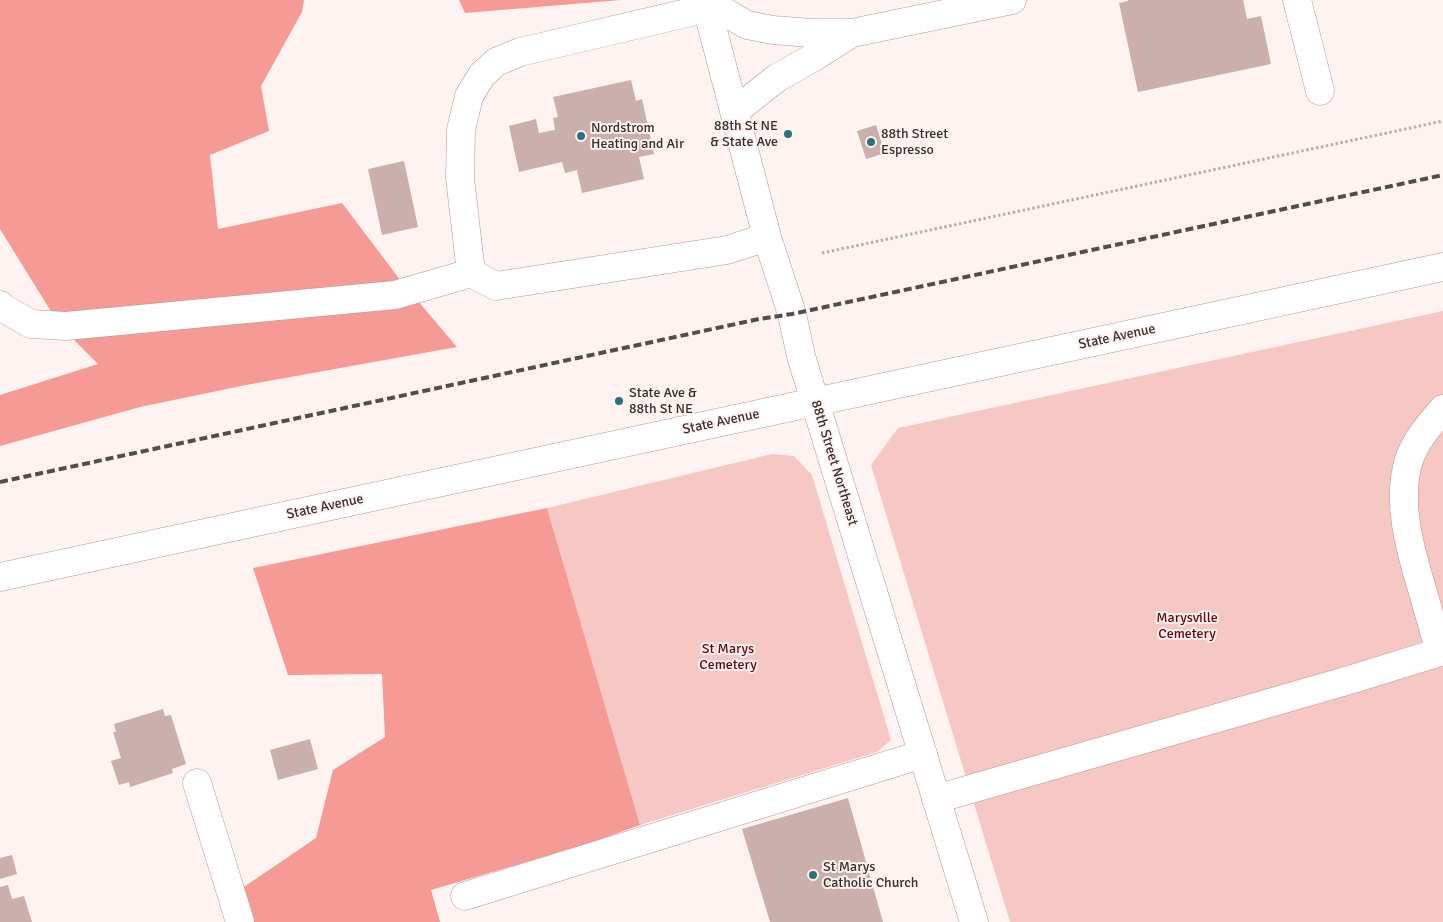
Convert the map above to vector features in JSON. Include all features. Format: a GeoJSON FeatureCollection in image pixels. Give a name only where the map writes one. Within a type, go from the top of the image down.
{"type":"FeatureCollection","features":[{"type":"Feature","properties":{"kind":"main road"},"geometry":{"type":"LineString","coordinates":[[470,273],[460,178],[461,130],[469,96],[482,75],[496,62],[520,52],[707,3],[747,25],[773,30],[811,33],[852,33],[1012,0]]}},
{"type":"Feature","properties":{"kind":"main road"},"geometry":{"type":"LineString","coordinates":[[1297,0],[1320,91]]}},
{"type":"Feature","properties":{"kind":"main road","name":"88th Street Northeast"},"geometry":{"type":"LineString","coordinates":[[707,3],[767,237],[792,314],[801,356],[974,922]]}},
{"type":"Feature","properties":{"kind":"main road"},"geometry":{"type":"LineString","coordinates":[[735,111],[777,78],[852,33]]}},
{"type":"Feature","properties":{"kind":"main road"},"geometry":{"type":"LineString","coordinates":[[0,305],[31,324],[66,326],[395,295],[470,273],[496,286],[727,250],[767,237]]}},
{"type":"Feature","properties":{"kind":"main road","name":"State Avenue"},"geometry":{"type":"LineString","coordinates":[[0,577],[1443,268]]}},
{"type":"Feature","properties":{"kind":"main road"},"geometry":{"type":"LineString","coordinates":[[936,799],[1346,681],[1441,656],[1408,542],[1404,485],[1409,460],[1419,440],[1443,409]]}},
{"type":"Feature","properties":{"kind":"main road"},"geometry":{"type":"LineString","coordinates":[[465,896],[923,754]]}},
{"type":"Feature","properties":{"kind":"main road"},"geometry":{"type":"LineString","coordinates":[[196,783],[240,922]]}},
{"type":"Feature","properties":{"kind":"path"},"geometry":{"type":"LineString","coordinates":[[822,253],[1443,120]]}},
{"type":"Feature","properties":{"kind":"green space","name":"Marysville Cemetery"},"geometry":{"type":"Polygon","coordinates":[[[1443,311],[1443,922],[1010,922],[871,465],[898,428],[1443,311]]]}},
{"type":"Feature","properties":{"kind":"green space","name":"St Marys Cemetery"},"geometry":{"type":"Polygon","coordinates":[[[772,454],[794,456],[812,475],[891,740],[877,752],[640,825],[547,508],[772,454]]]}},
{"type":"Feature","properties":{"kind":"shaded area"},"geometry":{"type":"Polygon","coordinates":[[[0,0],[304,0],[302,12],[261,86],[269,131],[210,155],[218,229],[342,203],[401,281],[457,347],[246,385],[140,407],[0,446],[0,395],[98,364],[60,326],[0,229],[0,0]]]}},
{"type":"Feature","properties":{"kind":"shaded area"},"geometry":{"type":"Polygon","coordinates":[[[459,0],[621,0],[465,13],[459,0]]]}},
{"type":"Feature","properties":{"kind":"shaded area"},"geometry":{"type":"Polygon","coordinates":[[[547,508],[640,825],[587,844],[431,890],[440,922],[248,922],[238,891],[316,838],[333,770],[385,737],[382,674],[288,675],[253,568],[547,508]]]}},
{"type":"Feature","properties":{"kind":"building"},"geometry":{"type":"Polygon","coordinates":[[[1128,0],[1243,0],[1247,19],[1261,16],[1271,64],[1138,92],[1119,3],[1128,0]]]}},
{"type":"Feature","properties":{"kind":"building","name":"Nordstrom Heating and Air"},"geometry":{"type":"Polygon","coordinates":[[[631,80],[636,101],[642,99],[654,154],[639,157],[644,179],[582,193],[577,170],[565,173],[562,162],[519,172],[509,126],[536,119],[539,133],[555,130],[553,118],[558,117],[553,97],[631,80]]]}},
{"type":"Feature","properties":{"kind":"building","name":"88th Street Espresso"},"geometry":{"type":"Polygon","coordinates":[[[876,125],[885,153],[866,159],[857,131],[876,125]]]}},
{"type":"Feature","properties":{"kind":"building"},"geometry":{"type":"Polygon","coordinates":[[[404,161],[418,227],[382,235],[368,169],[404,161]]]}},
{"type":"Feature","properties":{"kind":"building"},"geometry":{"type":"Polygon","coordinates":[[[163,709],[165,716],[171,715],[186,764],[172,769],[173,773],[130,787],[129,782],[119,785],[111,761],[121,758],[113,732],[116,732],[114,724],[163,709]]]}},
{"type":"Feature","properties":{"kind":"building"},"geometry":{"type":"Polygon","coordinates":[[[310,739],[318,769],[278,780],[270,750],[310,739]]]}},
{"type":"Feature","properties":{"kind":"building","name":"St Marys Catholic Church"},"geometry":{"type":"Polygon","coordinates":[[[848,798],[883,922],[770,922],[742,829],[848,798]]]}},
{"type":"Feature","properties":{"kind":"building"},"geometry":{"type":"Polygon","coordinates":[[[12,855],[17,874],[0,879],[0,858],[12,855]]]}},
{"type":"Feature","properties":{"kind":"building"},"geometry":{"type":"Polygon","coordinates":[[[8,885],[12,899],[24,896],[32,922],[0,922],[0,887],[8,885]]]}},
{"type":"Feature","properties":{"kind":"railway"},"geometry":{"type":"LineString","coordinates":[[0,482],[1443,175]]}},
{"type":"Feature","properties":{"kind":"place","name":"88th St NE & State Ave"},"geometry":{"type":"Point","coordinates":[788,134]}},
{"type":"Feature","properties":{"kind":"place","name":"Nordstrom Heating and Air"},"geometry":{"type":"Point","coordinates":[581,136]}},
{"type":"Feature","properties":{"kind":"place","name":"88th Street Espresso"},"geometry":{"type":"Point","coordinates":[871,142]}},
{"type":"Feature","properties":{"kind":"place","name":"State Ave & 88th St NE"},"geometry":{"type":"Point","coordinates":[619,401]}},
{"type":"Feature","properties":{"kind":"place","name":"St Marys Catholic Church"},"geometry":{"type":"Point","coordinates":[813,875]}}]}
